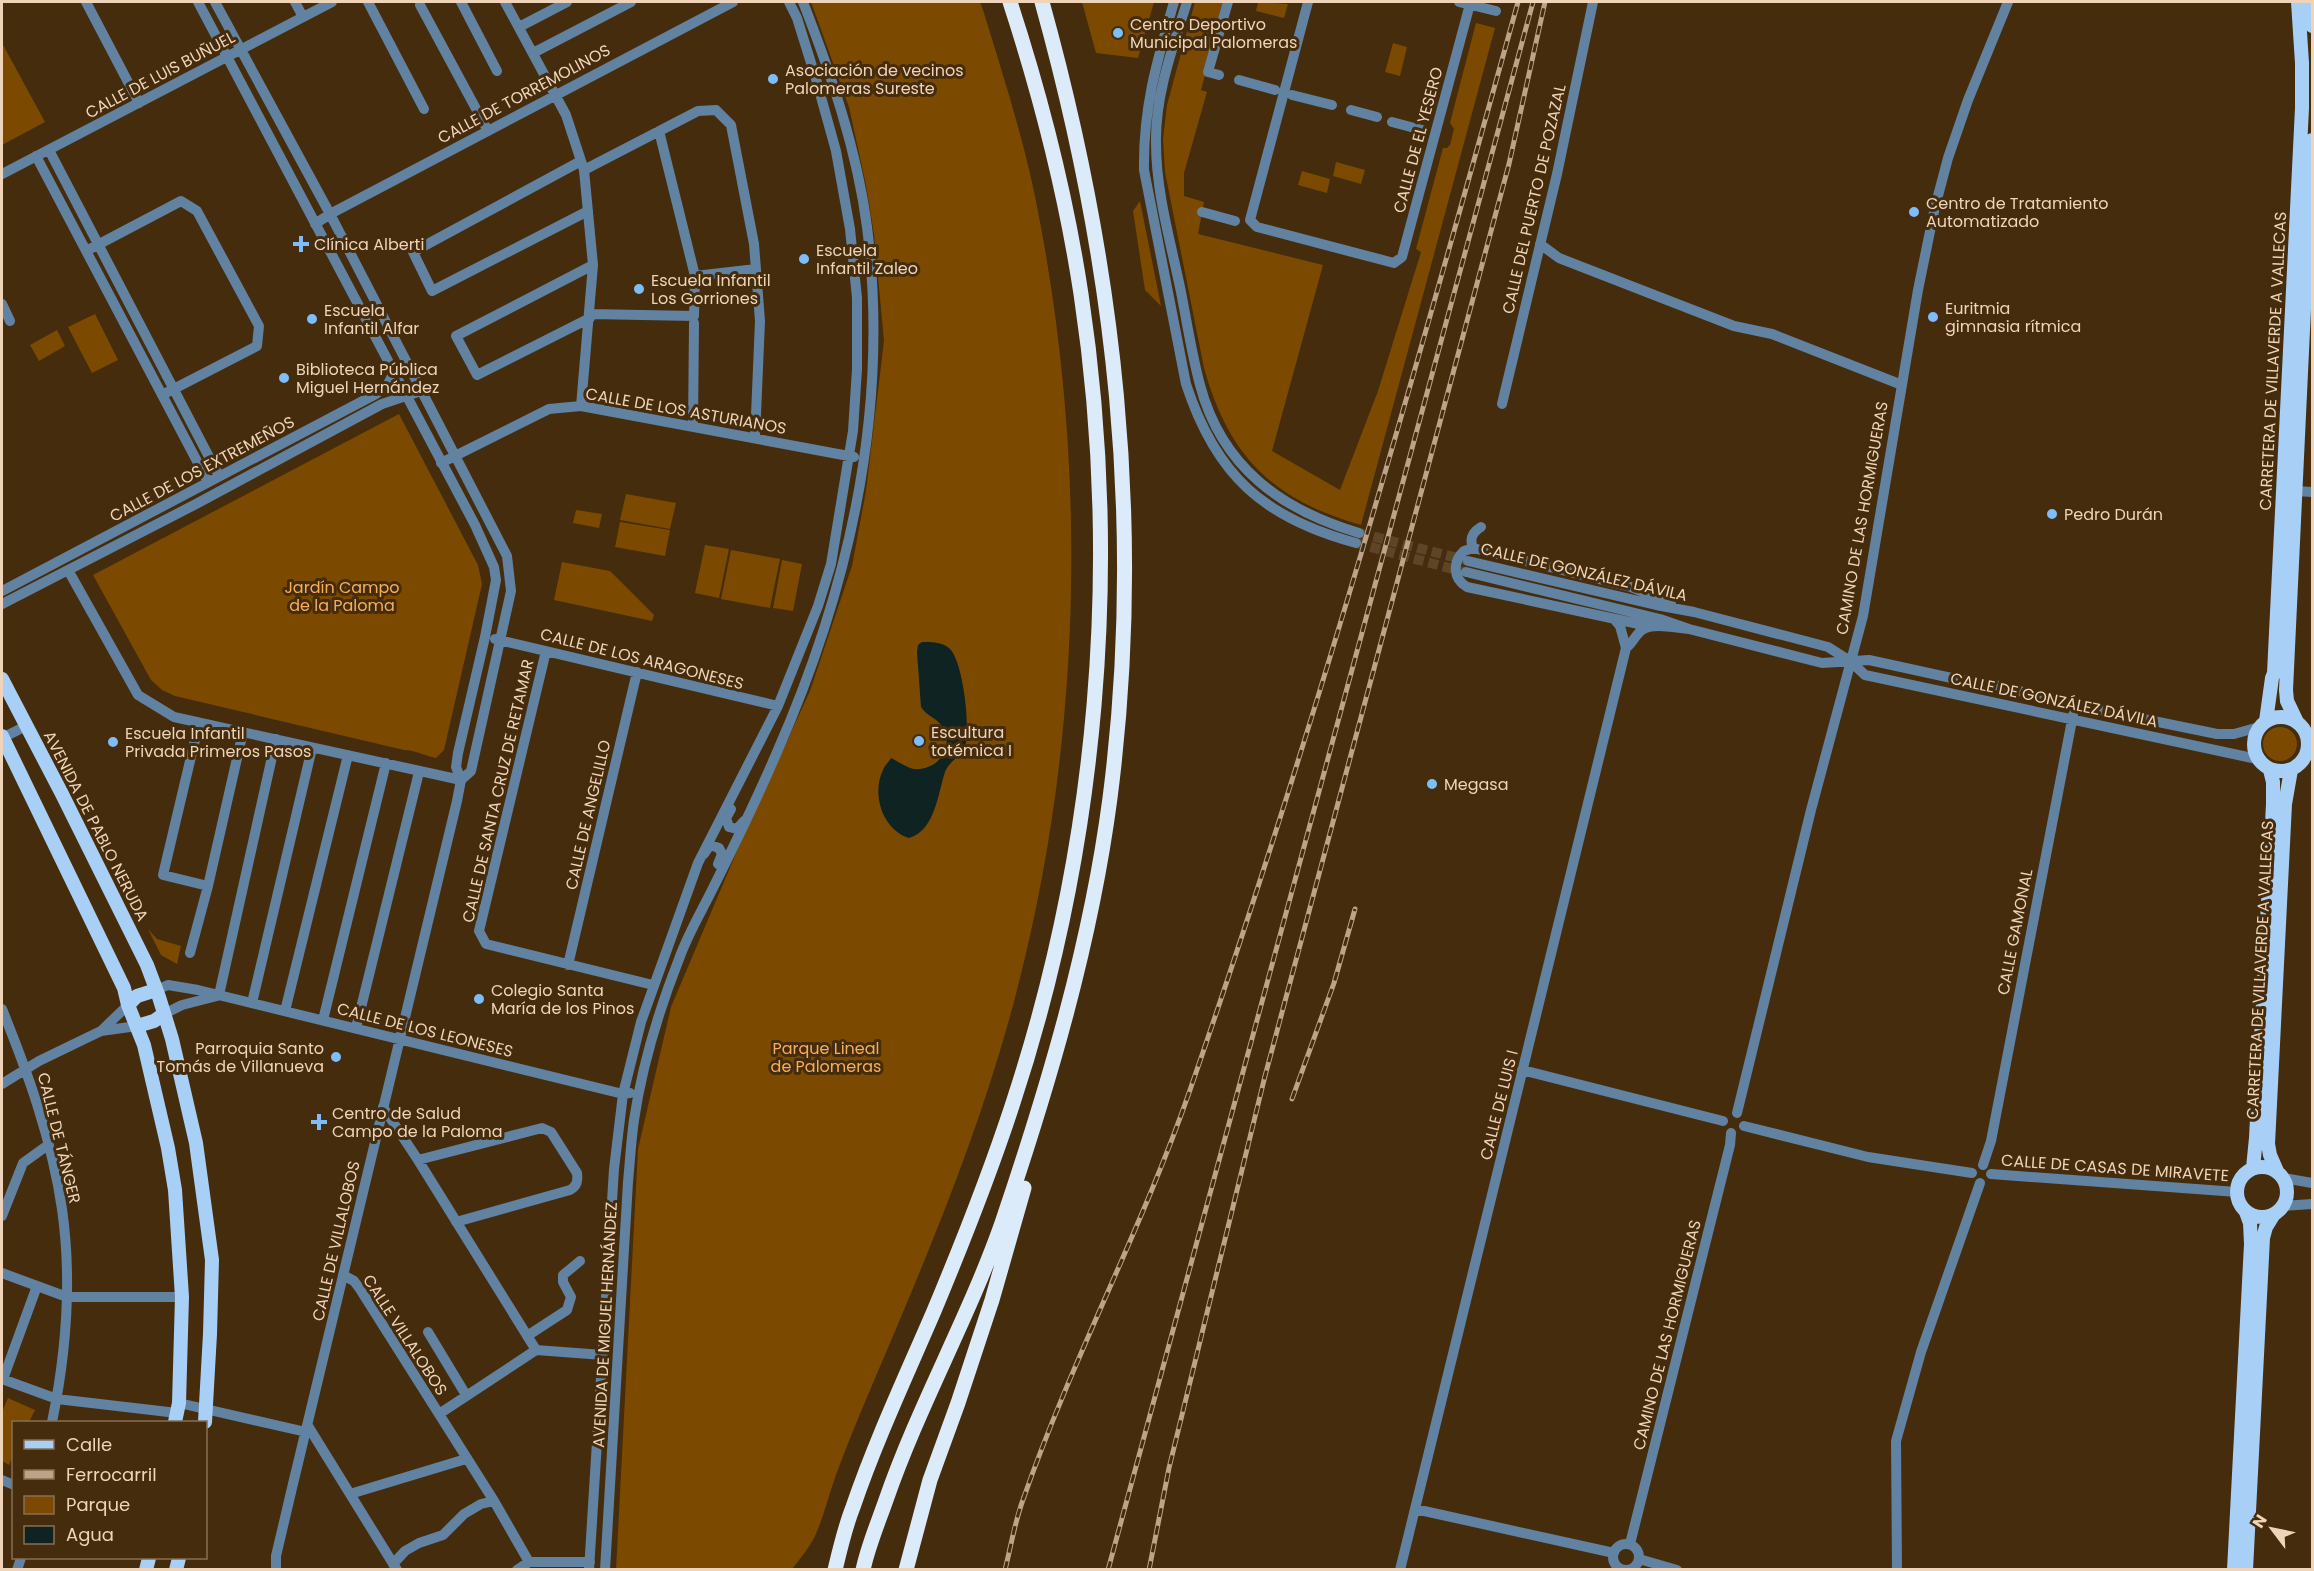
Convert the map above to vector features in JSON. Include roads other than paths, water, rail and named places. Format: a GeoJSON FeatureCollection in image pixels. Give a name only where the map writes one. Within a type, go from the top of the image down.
{"type":"FeatureCollection","features":[{"type":"Feature","properties":{"kind":"highway"},"geometry":{"type":"LineString","coordinates":[[835,1569],[851,1509],[974,1212],[1033,1039],[1053,966],[1075,858],[1093,720],[1099,640],[1100,562],[1099,488],[1090,370],[1081,294],[1066,214],[1044,116],[1010,2]]}},
{"type":"Feature","properties":{"kind":"highway"},"geometry":{"type":"LineString","coordinates":[[863,1569],[896,1469],[1000,1227],[1039,1109],[1079,964],[1109,800],[1123,654],[1126,564],[1120,416],[1113,345],[1102,275],[1070,109],[1042,2]]}},
{"type":"Feature","properties":{"kind":"highway"},"geometry":{"type":"LineString","coordinates":[[906,1569],[930,1480],[989,1310],[1035,1155],[1039,1109]]}},
{"type":"Feature","properties":{"kind":"main road","name":"CARRETERA DE VILLAVERDE A VALLECAS"},"geometry":{"type":"LineString","coordinates":[[2263,724],[2274,673],[2302,108],[2298,2]]}},
{"type":"Feature","properties":{"kind":"main road"},"geometry":{"type":"LineString","coordinates":[[2310,2],[2313,26]]}},
{"type":"Feature","properties":{"kind":"main road","name":"CARRETERA DE VILLAVERDE A VALLECAS"},"geometry":{"type":"LineString","coordinates":[[2305,730],[2287,701],[2286,690],[2313,140]]}},
{"type":"Feature","properties":{"kind":"main road","name":"AVENIDA DE PABLO NERUDA"},"geometry":{"type":"LineString","coordinates":[[2,679],[120,912],[156,990],[164,1014]]}},
{"type":"Feature","properties":{"kind":"main road"},"geometry":{"type":"LineString","coordinates":[[2282,717],[2305,730],[2308,758],[2291,770],[2284,772],[2270,770],[2257,759],[2253,743],[2263,724],[2282,717]]}},
{"type":"Feature","properties":{"kind":"main road"},"geometry":{"type":"LineString","coordinates":[[2,737],[124,988],[128,1005],[144,1045],[175,1190],[182,1297],[177,1413]]}},
{"type":"Feature","properties":{"kind":"main road","name":"CARRETERA DE VILLAVERDE A VALLECAS"},"geometry":{"type":"LineString","coordinates":[[2253,1168],[2273,804],[2273,782],[2270,770]]}},
{"type":"Feature","properties":{"kind":"main road","name":"CARRETERA DE VILLAVERDE A VALLECAS"},"geometry":{"type":"LineString","coordinates":[[2281,1175],[2270,1155],[2268,1144],[2285,804],[2291,770]]}},
{"type":"Feature","properties":{"kind":"main road"},"geometry":{"type":"LineString","coordinates":[[128,1005],[137,996],[156,990]]}},
{"type":"Feature","properties":{"kind":"main road"},"geometry":{"type":"LineString","coordinates":[[137,1026],[154,1021],[164,1014],[196,1143],[212,1260],[206,1415]]}},
{"type":"Feature","properties":{"kind":"main road"},"geometry":{"type":"LineString","coordinates":[[2234,1569],[2251,1244],[2250,1223],[2237,1192],[2241,1177],[2253,1168],[2261,1166],[2281,1175],[2288,1192],[2279,1210],[2266,1227],[2263,1238],[2246,1569]]}},
{"type":"Feature","properties":{"kind":"main road"},"geometry":{"type":"LineString","coordinates":[[2246,1212],[2260,1217],[2279,1210]]}},
{"type":"Feature","properties":{"kind":"street"},"geometry":{"type":"LineString","coordinates":[[86,2],[139,103]]}},
{"type":"Feature","properties":{"kind":"street"},"geometry":{"type":"LineString","coordinates":[[198,2],[494,567],[496,580],[486,637],[458,753],[456,767],[461,780]]}},
{"type":"Feature","properties":{"kind":"street"},"geometry":{"type":"LineString","coordinates":[[216,2],[330,214],[507,556],[512,591],[471,771],[461,780]]}},
{"type":"Feature","properties":{"kind":"street"},"geometry":{"type":"LineString","coordinates":[[295,2],[303,17]]}},
{"type":"Feature","properties":{"kind":"street","name":"CALLE DE LUIS BUÑUEL"},"geometry":{"type":"LineString","coordinates":[[2,174],[332,2]]}},
{"type":"Feature","properties":{"kind":"street"},"geometry":{"type":"LineString","coordinates":[[368,2],[424,109]]}},
{"type":"Feature","properties":{"kind":"street"},"geometry":{"type":"LineString","coordinates":[[461,2],[497,71]]}},
{"type":"Feature","properties":{"kind":"street"},"geometry":{"type":"LineString","coordinates":[[505,2],[566,115],[583,165],[593,265],[581,406]]}},
{"type":"Feature","properties":{"kind":"street"},"geometry":{"type":"LineString","coordinates":[[519,27],[567,2]]}},
{"type":"Feature","properties":{"kind":"street"},"geometry":{"type":"LineString","coordinates":[[533,53],[631,2]]}},
{"type":"Feature","properties":{"kind":"street","name":"CALLE DE TORREMOLINOS"},"geometry":{"type":"LineString","coordinates":[[315,224],[733,2]]}},
{"type":"Feature","properties":{"kind":"street","name":"AVENIDA DE MIGUEL HERNÁNDEZ"},"geometry":{"type":"LineString","coordinates":[[589,1566],[614,1169],[623,1094],[653,985],[698,863],[778,706],[810,628],[831,564],[849,455],[858,369],[857,298],[850,229],[836,151],[804,38],[789,2]]}},
{"type":"Feature","properties":{"kind":"street","name":"AVENIDA DE MIGUEL HERNÁNDEZ"},"geometry":{"type":"LineString","coordinates":[[797,2],[813,27]]}},
{"type":"Feature","properties":{"kind":"street","name":"AVENIDA DE MIGUEL HERNÁNDEZ"},"geometry":{"type":"LineString","coordinates":[[605,1569],[628,1182],[634,1119],[642,1084],[663,1005],[679,957],[778,751],[818,650],[844,566],[860,487],[868,432],[873,369],[872,298],[867,226],[851,146],[829,69],[803,2]]}},
{"type":"Feature","properties":{"kind":"street"},"geometry":{"type":"LineString","coordinates":[[1174,2],[1149,90],[1143,139],[1144,170],[1186,384],[1196,414],[1206,435],[1225,464],[1263,501],[1305,527],[1358,538],[1284,502],[1257,480],[1237,458],[1221,435],[1200,387],[1161,193],[1156,143],[1162,88],[1187,2]]}},
{"type":"Feature","properties":{"kind":"street"},"geometry":{"type":"LineString","coordinates":[[1219,75],[1208,72],[1228,2]]}},
{"type":"Feature","properties":{"kind":"street","name":"CALLE DE EL YESERO"},"geometry":{"type":"LineString","coordinates":[[1308,2],[1250,220],[1257,227],[1394,263],[1402,257],[1464,3]]}},
{"type":"Feature","properties":{"kind":"street","name":"CALLE DEL PUERTO DE POZAZAL"},"geometry":{"type":"LineString","coordinates":[[1502,404],[1593,2]]}},
{"type":"Feature","properties":{"kind":"street","name":"CAMINO DE LAS HORMIGUERAS"},"geometry":{"type":"LineString","coordinates":[[1737,1113],[1863,616],[1929,235],[1948,158],[1986,50],[2008,2]]}},
{"type":"Feature","properties":{"kind":"street"},"geometry":{"type":"LineString","coordinates":[[1464,3],[1496,11]]}},
{"type":"Feature","properties":{"kind":"street"},"geometry":{"type":"LineString","coordinates":[[420,5],[488,131]]}},
{"type":"Feature","properties":{"kind":"street"},"geometry":{"type":"LineString","coordinates":[[1239,80],[1275,90]]}},
{"type":"Feature","properties":{"kind":"street"},"geometry":{"type":"LineString","coordinates":[[1292,95],[1332,105]]}},
{"type":"Feature","properties":{"kind":"street"},"geometry":{"type":"LineString","coordinates":[[588,210],[432,291],[413,252],[583,165],[698,111],[716,110],[731,125],[754,244],[760,321],[755,438]]}},
{"type":"Feature","properties":{"kind":"street"},"geometry":{"type":"LineString","coordinates":[[1351,110],[1377,117]]}},
{"type":"Feature","properties":{"kind":"street"},"geometry":{"type":"LineString","coordinates":[[1392,122],[1422,130]]}},
{"type":"Feature","properties":{"kind":"street"},"geometry":{"type":"LineString","coordinates":[[593,265],[456,336],[477,375],[590,316],[694,316],[695,276],[659,131]]}},
{"type":"Feature","properties":{"kind":"street"},"geometry":{"type":"LineString","coordinates":[[49,150],[219,476]]}},
{"type":"Feature","properties":{"kind":"street"},"geometry":{"type":"LineString","coordinates":[[36,156],[208,482]]}},
{"type":"Feature","properties":{"kind":"street"},"geometry":{"type":"LineString","coordinates":[[86,251],[181,201],[197,211],[259,326],[257,346],[162,395]]}},
{"type":"Feature","properties":{"kind":"street"},"geometry":{"type":"LineString","coordinates":[[1202,212],[1235,221]]}},
{"type":"Feature","properties":{"kind":"street"},"geometry":{"type":"LineString","coordinates":[[1540,244],[1559,258],[1702,314],[1734,326],[1772,334],[1902,385]]}},
{"type":"Feature","properties":{"kind":"street"},"geometry":{"type":"LineString","coordinates":[[695,276],[756,270]]}},
{"type":"Feature","properties":{"kind":"street"},"geometry":{"type":"LineString","coordinates":[[2,304],[10,321]]}},
{"type":"Feature","properties":{"kind":"street"},"geometry":{"type":"LineString","coordinates":[[693,426],[694,323]]}},
{"type":"Feature","properties":{"kind":"street"},"geometry":{"type":"LineString","coordinates":[[393,374],[411,371]]}},
{"type":"Feature","properties":{"kind":"street","name":"CALLE DE LOS EXTREMEÑOS"},"geometry":{"type":"LineString","coordinates":[[2,591],[376,394],[387,386],[393,374]]}},
{"type":"Feature","properties":{"kind":"street","name":"CALLE DE LOS EXTREMEÑOS"},"geometry":{"type":"LineString","coordinates":[[2,604],[196,504],[382,404],[421,391]]}},
{"type":"Feature","properties":{"kind":"street","name":"CALLE DE LOS ASTURIANOS"},"geometry":{"type":"LineString","coordinates":[[441,463],[549,409],[581,406],[849,455]]}},
{"type":"Feature","properties":{"kind":"street","name":"AVENIDA DE MIGUEL HERNÁNDEZ"},"geometry":{"type":"LineString","coordinates":[[844,566],[858,461],[849,455]]}},
{"type":"Feature","properties":{"kind":"street"},"geometry":{"type":"LineString","coordinates":[[2296,491],[2313,492]]}},
{"type":"Feature","properties":{"kind":"street"},"geometry":{"type":"LineString","coordinates":[[1473,548],[1471,539],[1481,527]]}},
{"type":"Feature","properties":{"kind":"street","name":"CALLE DE GONZÁLEZ DÁVILA"},"geometry":{"type":"LineString","coordinates":[[1648,626],[1467,587],[1457,578],[1456,562],[1464,551],[1473,548],[1623,585],[1694,612]]}},
{"type":"Feature","properties":{"kind":"street","name":"CALLE DE GONZÁLEZ DÁVILA"},"geometry":{"type":"LineString","coordinates":[[2257,759],[1865,675],[1850,661],[1828,647],[1694,612],[1467,567],[1660,619],[1689,629],[1822,663],[1850,661],[1869,660],[2222,734],[2234,734],[2263,724]]}},
{"type":"Feature","properties":{"kind":"street"},"geometry":{"type":"LineString","coordinates":[[68,570],[138,695],[174,717],[461,780]]}},
{"type":"Feature","properties":{"kind":"street"},"geometry":{"type":"LineString","coordinates":[[1615,620],[1620,626],[1626,648],[1648,626],[1689,629]]}},
{"type":"Feature","properties":{"kind":"street","name":"CALLE DE LOS ARAGONESES"},"geometry":{"type":"LineString","coordinates":[[486,637],[778,706]]}},
{"type":"Feature","properties":{"kind":"street","name":"CALLE DE LUIS I"},"geometry":{"type":"LineString","coordinates":[[1400,1569],[1626,648]]}},
{"type":"Feature","properties":{"kind":"street","name":"CALLE DE SANTA CRUZ DE RETAMAR"},"geometry":{"type":"LineString","coordinates":[[546,651],[479,931],[486,944],[653,985]]}},
{"type":"Feature","properties":{"kind":"street","name":"CALLE DE ANGELILLO"},"geometry":{"type":"LineString","coordinates":[[568,965],[637,672]]}},
{"type":"Feature","properties":{"kind":"street","name":"CALLE GAMONAL"},"geometry":{"type":"LineString","coordinates":[[1983,1165],[1991,1141],[2075,705]]}},
{"type":"Feature","properties":{"kind":"street"},"geometry":{"type":"LineString","coordinates":[[199,723],[164,875],[208,886]]}},
{"type":"Feature","properties":{"kind":"street"},"geometry":{"type":"LineString","coordinates":[[2,737],[26,726]]}},
{"type":"Feature","properties":{"kind":"street"},"geometry":{"type":"LineString","coordinates":[[190,953],[208,886],[243,732]]}},
{"type":"Feature","properties":{"kind":"street"},"geometry":{"type":"LineString","coordinates":[[219,995],[276,739]]}},
{"type":"Feature","properties":{"kind":"street"},"geometry":{"type":"LineString","coordinates":[[252,1003],[312,748]]}},
{"type":"Feature","properties":{"kind":"street"},"geometry":{"type":"LineString","coordinates":[[285,1011],[348,755]]}},
{"type":"Feature","properties":{"kind":"street"},"geometry":{"type":"LineString","coordinates":[[323,1020],[386,763]]}},
{"type":"Feature","properties":{"kind":"street"},"geometry":{"type":"LineString","coordinates":[[356,1028],[419,772]]}},
{"type":"Feature","properties":{"kind":"street","name":"AVENIDA DE MIGUEL HERNÁNDEZ"},"geometry":{"type":"LineString","coordinates":[[743,772],[740,789],[726,822],[732,828],[737,829],[747,817]]}},
{"type":"Feature","properties":{"kind":"street","name":"CALLE DE VILLALOBOS"},"geometry":{"type":"LineString","coordinates":[[276,1569],[276,1556],[461,780]]}},
{"type":"Feature","properties":{"kind":"street","name":"AVENIDA DE MIGUEL HERNÁNDEZ"},"geometry":{"type":"LineString","coordinates":[[698,863],[710,845],[716,845],[721,851],[722,854],[709,884],[704,907]]}},
{"type":"Feature","properties":{"kind":"street","name":"CALLE DE LOS LEONESES"},"geometry":{"type":"LineString","coordinates":[[156,990],[168,985],[219,995],[623,1094]]}},
{"type":"Feature","properties":{"kind":"street","name":"CALLE DE LOS LEONESES"},"geometry":{"type":"LineString","coordinates":[[164,1014],[183,1005],[219,995]]}},
{"type":"Feature","properties":{"kind":"street"},"geometry":{"type":"LineString","coordinates":[[101,1031],[128,1005]]}},
{"type":"Feature","properties":{"kind":"street","name":"CALLE DE TÁNGER"},"geometry":{"type":"LineString","coordinates":[[2,1009],[26,1070],[48,1145],[62,1210],[67,1297],[57,1399],[52,1421]]}},
{"type":"Feature","properties":{"kind":"street"},"geometry":{"type":"LineString","coordinates":[[2,1084],[39,1061],[101,1031],[137,1026]]}},
{"type":"Feature","properties":{"kind":"street"},"geometry":{"type":"LineString","coordinates":[[1522,1070],[1723,1121]]}},
{"type":"Feature","properties":{"kind":"street"},"geometry":{"type":"LineString","coordinates":[[623,1094],[632,1092],[642,1084]]}},
{"type":"Feature","properties":{"kind":"street"},"geometry":{"type":"LineString","coordinates":[[383,1107],[536,1350],[603,1355]]}},
{"type":"Feature","properties":{"kind":"street"},"geometry":{"type":"LineString","coordinates":[[1729,1113],[1737,1113],[1743,1119],[1744,1126],[1737,1133],[1731,1133],[1724,1127],[1723,1121],[1729,1113]]}},
{"type":"Feature","properties":{"kind":"street"},"geometry":{"type":"LineString","coordinates":[[1744,1126],[1868,1157],[1972,1173]]}},
{"type":"Feature","properties":{"kind":"street"},"geometry":{"type":"LineString","coordinates":[[418,1160],[542,1128],[551,1132],[577,1173],[578,1180],[570,1190],[456,1222]]}},
{"type":"Feature","properties":{"kind":"street","name":"CAMINO DE LAS HORMIGUERAS"},"geometry":{"type":"LineString","coordinates":[[1630,1544],[1730,1145],[1731,1133]]}},
{"type":"Feature","properties":{"kind":"street"},"geometry":{"type":"LineString","coordinates":[[2,1211],[23,1163],[48,1145]]}},
{"type":"Feature","properties":{"kind":"street"},"geometry":{"type":"LineString","coordinates":[[1983,1165],[1989,1168],[1990,1174],[1987,1181],[1980,1183],[1974,1180],[1972,1173],[1976,1166],[1983,1165]]}},
{"type":"Feature","properties":{"kind":"street","name":"CALLE DE CASAS DE MIRAVETE"},"geometry":{"type":"LineString","coordinates":[[1990,1174],[2237,1192]]}},
{"type":"Feature","properties":{"kind":"street"},"geometry":{"type":"LineString","coordinates":[[2281,1175],[2313,1183]]}},
{"type":"Feature","properties":{"kind":"street"},"geometry":{"type":"LineString","coordinates":[[1897,1569],[1896,1441],[1921,1352],[1980,1183]]}},
{"type":"Feature","properties":{"kind":"street"},"geometry":{"type":"LineString","coordinates":[[2279,1210],[2313,1204]]}},
{"type":"Feature","properties":{"kind":"street"},"geometry":{"type":"LineString","coordinates":[[527,1336],[567,1310],[571,1297],[563,1282],[563,1275],[580,1261]]}},
{"type":"Feature","properties":{"kind":"street"},"geometry":{"type":"LineString","coordinates":[[2,1273],[67,1297],[182,1297]]}},
{"type":"Feature","properties":{"kind":"street","name":"CALLE VILLALOBOS"},"geometry":{"type":"LineString","coordinates":[[343,1275],[354,1281],[360,1289],[494,1501],[529,1562]]}},
{"type":"Feature","properties":{"kind":"street"},"geometry":{"type":"LineString","coordinates":[[37,1286],[2,1379],[57,1399],[206,1415],[307,1429],[395,1567],[405,1551],[419,1543],[443,1535],[464,1514],[482,1504],[494,1501]]}},
{"type":"Feature","properties":{"kind":"street","name":"CALLE VILLALOBOS"},"geometry":{"type":"LineString","coordinates":[[428,1332],[466,1395]]}},
{"type":"Feature","properties":{"kind":"street","name":"CALLE VILLALOBOS"},"geometry":{"type":"LineString","coordinates":[[439,1414],[536,1350]]}},
{"type":"Feature","properties":{"kind":"street"},"geometry":{"type":"LineString","coordinates":[[350,1494],[466,1460]]}},
{"type":"Feature","properties":{"kind":"street"},"geometry":{"type":"LineString","coordinates":[[1415,1509],[1614,1553]]}},
{"type":"Feature","properties":{"kind":"street"},"geometry":{"type":"LineString","coordinates":[[1630,1544],[1639,1553],[1639,1559],[1630,1569],[1623,1569],[1617,1566],[1614,1553],[1617,1547],[1630,1544]]}},
{"type":"Feature","properties":{"kind":"street"},"geometry":{"type":"LineString","coordinates":[[1639,1559],[1677,1569]]}},
{"type":"Feature","properties":{"kind":"street"},"geometry":{"type":"LineString","coordinates":[[517,1569],[529,1562],[589,1566]]}},
{"type":"Feature","properties":{"kind":"water"},"geometry":{"type":"Polygon","coordinates":[[[922,642],[943,645],[949,648],[954,655],[962,680],[967,738],[963,750],[945,772],[930,820],[918,834],[909,838],[892,828],[886,820],[878,790],[884,768],[891,758],[911,768],[925,768],[937,762],[945,751],[947,744],[942,726],[921,707],[917,652],[918,645],[922,642]]]}},
{"type":"Feature","properties":{"kind":"tunnel"},"geometry":{"type":"LineString","coordinates":[[1359,533],[1465,560]]}},
{"type":"Feature","properties":{"kind":"tunnel"},"geometry":{"type":"LineString","coordinates":[[1356,543],[1464,572]]}},
{"type":"Feature","properties":{"kind":"railway"},"geometry":{"type":"LineString","coordinates":[[1005,1570],[1018,1515],[1043,1446],[1151,1193],[1190,1090],[1236,955],[1363,549],[1518,2]]}},
{"type":"Feature","properties":{"kind":"railway"},"geometry":{"type":"LineString","coordinates":[[1108,1570],[1533,2]]}},
{"type":"Feature","properties":{"kind":"railway"},"geometry":{"type":"LineString","coordinates":[[1149,1570],[1169,1468],[1265,1076],[1509,164],[1545,2]]}},
{"type":"Feature","properties":{"kind":"railway"},"geometry":{"type":"LineString","coordinates":[[1292,1099],[1334,983],[1355,909]]}},
{"type":"Feature","properties":{"kind":"place","name":"Centro Deportivo Municipal Palomeras"},"geometry":{"type":"Point","coordinates":[1118,33]}},
{"type":"Feature","properties":{"kind":"place","name":"Asociación de vecinos Palomeras Sureste"},"geometry":{"type":"Point","coordinates":[773,79]}},
{"type":"Feature","properties":{"kind":"place","name":"Centro de Tratamiento Automatizado"},"geometry":{"type":"Point","coordinates":[1914,212]}},
{"type":"Feature","properties":{"kind":"place","name":"Clínica Alberti"},"geometry":{"type":"Point","coordinates":[301,244]}},
{"type":"Feature","properties":{"kind":"place","name":"Escuela Infantil Zaleo"},"geometry":{"type":"Point","coordinates":[804,259]}},
{"type":"Feature","properties":{"kind":"place","name":"Escuela Infantil Los Gorriones"},"geometry":{"type":"Point","coordinates":[639,289]}},
{"type":"Feature","properties":{"kind":"place","name":"Euritmia gimnasia rítmica"},"geometry":{"type":"Point","coordinates":[1933,317]}},
{"type":"Feature","properties":{"kind":"place","name":"Escuela Infantil Alfar"},"geometry":{"type":"Point","coordinates":[312,319]}},
{"type":"Feature","properties":{"kind":"place","name":"Biblioteca Pública Miguel Hernández"},"geometry":{"type":"Point","coordinates":[284,378]}},
{"type":"Feature","properties":{"kind":"place","name":"Pedro Durán"},"geometry":{"type":"Point","coordinates":[2052,514]}},
{"type":"Feature","properties":{"kind":"place","name":"Escultura totémica I"},"geometry":{"type":"Point","coordinates":[919,741]}},
{"type":"Feature","properties":{"kind":"place","name":"Escuela Infantil Privada Primeros Pasos"},"geometry":{"type":"Point","coordinates":[113,742]}},
{"type":"Feature","properties":{"kind":"place","name":"Megasa"},"geometry":{"type":"Point","coordinates":[1432,784]}},
{"type":"Feature","properties":{"kind":"place","name":"Colegio Santa María de los Pinos"},"geometry":{"type":"Point","coordinates":[479,999]}},
{"type":"Feature","properties":{"kind":"place","name":"Parroquia Santo Tomás de Villanueva"},"geometry":{"type":"Point","coordinates":[336,1057]}},
{"type":"Feature","properties":{"kind":"place","name":"Centro de Salud Campo de la Paloma"},"geometry":{"type":"Point","coordinates":[319,1122]}},
{"type":"Feature","properties":{"kind":"park label","name":"Jardín Campo de la Paloma"},"geometry":{"type":"Point","coordinates":[342,596]}},
{"type":"Feature","properties":{"kind":"park label","name":"Parque Lineal de Palomeras"},"geometry":{"type":"Point","coordinates":[826,1057]}}]}
